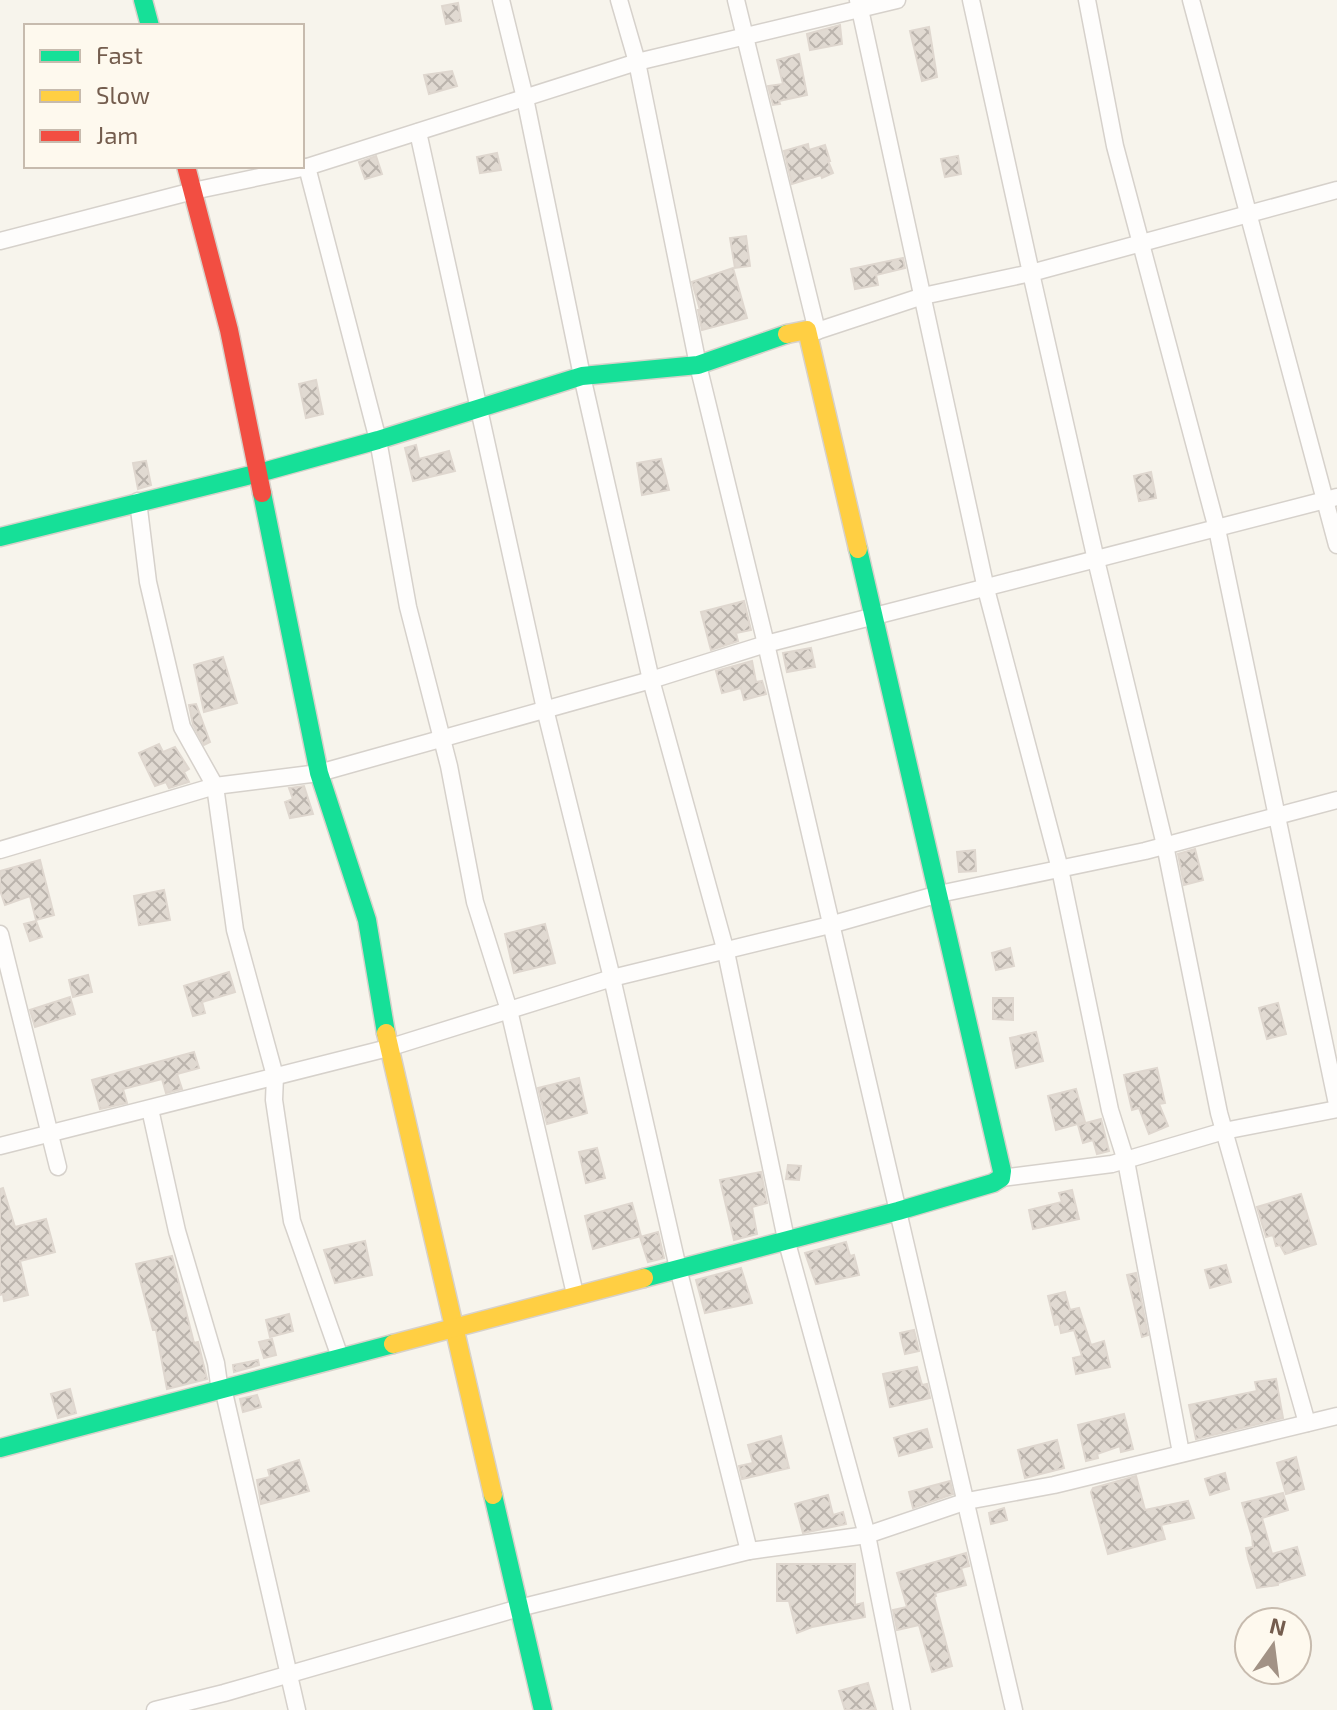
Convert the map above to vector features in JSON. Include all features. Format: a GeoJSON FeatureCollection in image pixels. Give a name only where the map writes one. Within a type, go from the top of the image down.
{"type":"FeatureCollection","features":[{"type":"Feature","properties":{"kind":"street"},"geometry":{"type":"LineString","coordinates":[[143,0],[149,24]]}},
{"type":"Feature","properties":{"kind":"street"},"geometry":{"type":"LineString","coordinates":[[501,0],[651,680],[726,952],[786,1239],[867,1535],[902,1710]]}},
{"type":"Feature","properties":{"kind":"street"},"geometry":{"type":"LineString","coordinates":[[619,0],[637,62],[698,365],[1014,1710]]}},
{"type":"Feature","properties":{"kind":"street"},"geometry":{"type":"LineString","coordinates":[[736,0],[812,331],[873,618],[1000,1161],[1001,1178]]}},
{"type":"Feature","properties":{"kind":"street"},"geometry":{"type":"LineString","coordinates":[[304,168],[637,62],[859,4],[897,0]]}},
{"type":"Feature","properties":{"kind":"street"},"geometry":{"type":"LineString","coordinates":[[971,0],[1096,560],[1165,845],[1224,1131],[1307,1423]]}},
{"type":"Feature","properties":{"kind":"street"},"geometry":{"type":"LineString","coordinates":[[0,1448],[898,1211],[1001,1178],[1126,1161],[1224,1131],[1337,1106],[1217,529],[1115,146],[1087,0]]}},
{"type":"Feature","properties":{"kind":"street"},"geometry":{"type":"LineString","coordinates":[[1191,0],[1332,498],[1337,545]]}},
{"type":"Feature","properties":{"kind":"street"},"geometry":{"type":"LineString","coordinates":[[859,4],[986,589],[1060,869],[1110,1110],[1126,1161],[1181,1453]]}},
{"type":"Feature","properties":{"kind":"street"},"geometry":{"type":"LineString","coordinates":[[418,132],[545,709],[749,1551]]}},
{"type":"Feature","properties":{"kind":"street"},"geometry":{"type":"LineString","coordinates":[[307,167],[378,440],[408,607],[442,738],[475,902],[509,1010],[575,1294]]}},
{"type":"Feature","properties":{"kind":"street"},"geometry":{"type":"LineString","coordinates":[[187,168],[229,330],[319,773],[367,920],[388,1048],[543,1710]]}},
{"type":"Feature","properties":{"kind":"street"},"geometry":{"type":"LineString","coordinates":[[0,241],[193,191],[302,168]]}},
{"type":"Feature","properties":{"kind":"street"},"geometry":{"type":"LineString","coordinates":[[0,537],[259,473],[378,440],[582,376],[698,365],[796,331],[812,331],[923,296],[1031,273],[1337,190]]}},
{"type":"Feature","properties":{"kind":"street"},"geometry":{"type":"LineString","coordinates":[[0,850],[215,786],[319,773],[651,680],[766,644],[1332,498]]}},
{"type":"Feature","properties":{"kind":"street"},"geometry":{"type":"LineString","coordinates":[[138,501],[148,582],[182,727],[215,786],[235,930],[275,1076],[274,1100],[292,1221],[340,1357]]}},
{"type":"Feature","properties":{"kind":"street"},"geometry":{"type":"LineString","coordinates":[[0,1146],[388,1048],[612,978],[726,952],[939,894],[1165,845],[1337,800]]}},
{"type":"Feature","properties":{"kind":"street"},"geometry":{"type":"LineString","coordinates":[[0,934],[58,1167]]}},
{"type":"Feature","properties":{"kind":"street"},"geometry":{"type":"LineString","coordinates":[[150,1109],[177,1231],[216,1363],[297,1710]]}},
{"type":"Feature","properties":{"kind":"street"},"geometry":{"type":"LineString","coordinates":[[155,1710],[519,1608],[749,1551],[867,1535],[967,1501],[1054,1485],[1337,1416]]}},
{"type":"Feature","properties":{"kind":"building"},"geometry":{"type":"Polygon","coordinates":[[[458,3],[461,21],[446,24],[442,6],[458,3]]]}},
{"type":"Feature","properties":{"kind":"building"},"geometry":{"type":"Polygon","coordinates":[[[840,25],[842,44],[810,50],[807,34],[840,25]]]}},
{"type":"Feature","properties":{"kind":"building"},"geometry":{"type":"Polygon","coordinates":[[[929,27],[937,77],[922,81],[910,31],[929,27]]]}},
{"type":"Feature","properties":{"kind":"building"},"geometry":{"type":"Polygon","coordinates":[[[799,54],[807,95],[773,105],[768,86],[783,84],[777,60],[799,54]]]}},
{"type":"Feature","properties":{"kind":"building"},"geometry":{"type":"Polygon","coordinates":[[[452,71],[457,86],[429,94],[424,75],[452,71]]]}},
{"type":"Feature","properties":{"kind":"building"},"geometry":{"type":"Polygon","coordinates":[[[808,144],[809,150],[825,145],[833,173],[792,184],[784,151],[808,144]]]}},
{"type":"Feature","properties":{"kind":"building"},"geometry":{"type":"Polygon","coordinates":[[[497,153],[501,170],[480,173],[477,157],[497,153]]]}},
{"type":"Feature","properties":{"kind":"building"},"geometry":{"type":"Polygon","coordinates":[[[376,156],[382,174],[365,179],[359,162],[376,156]]]}},
{"type":"Feature","properties":{"kind":"building"},"geometry":{"type":"Polygon","coordinates":[[[958,156],[961,174],[945,177],[941,159],[958,156]]]}},
{"type":"Feature","properties":{"kind":"building"},"geometry":{"type":"Polygon","coordinates":[[[746,236],[750,266],[735,268],[730,238],[746,236]]]}},
{"type":"Feature","properties":{"kind":"building"},"geometry":{"type":"Polygon","coordinates":[[[903,258],[905,268],[876,275],[878,285],[855,289],[851,269],[903,258]]]}},
{"type":"Feature","properties":{"kind":"building"},"geometry":{"type":"Polygon","coordinates":[[[733,268],[747,318],[702,330],[692,282],[733,268]]]}},
{"type":"Feature","properties":{"kind":"building"},"geometry":{"type":"Polygon","coordinates":[[[316,380],[323,414],[306,418],[299,384],[316,380]]]}},
{"type":"Feature","properties":{"kind":"building"},"geometry":{"type":"Polygon","coordinates":[[[416,445],[419,459],[449,451],[455,471],[413,481],[405,448],[416,445]]]}},
{"type":"Feature","properties":{"kind":"building"},"geometry":{"type":"Polygon","coordinates":[[[661,459],[669,490],[642,495],[637,463],[661,459]]]}},
{"type":"Feature","properties":{"kind":"building"},"geometry":{"type":"Polygon","coordinates":[[[146,461],[151,485],[138,489],[133,463],[146,461]]]}},
{"type":"Feature","properties":{"kind":"building"},"geometry":{"type":"Polygon","coordinates":[[[1151,472],[1156,498],[1139,501],[1134,476],[1151,472]]]}},
{"type":"Feature","properties":{"kind":"building"},"geometry":{"type":"Polygon","coordinates":[[[744,601],[751,630],[736,633],[738,641],[711,650],[701,612],[744,601]]]}},
{"type":"Feature","properties":{"kind":"building"},"geometry":{"type":"Polygon","coordinates":[[[811,648],[815,667],[787,672],[783,653],[811,648]]]}},
{"type":"Feature","properties":{"kind":"building"},"geometry":{"type":"Polygon","coordinates":[[[223,657],[237,703],[204,712],[194,665],[223,657]]]}},
{"type":"Feature","properties":{"kind":"building"},"geometry":{"type":"Polygon","coordinates":[[[752,661],[756,682],[762,681],[766,694],[744,700],[741,688],[722,693],[716,671],[752,661]]]}},
{"type":"Feature","properties":{"kind":"building"},"geometry":{"type":"Polygon","coordinates":[[[196,704],[210,742],[204,745],[193,725],[189,705],[196,704]]]}},
{"type":"Feature","properties":{"kind":"building"},"geometry":{"type":"Polygon","coordinates":[[[159,744],[163,752],[175,747],[189,769],[184,772],[189,782],[169,788],[166,782],[155,786],[139,753],[159,744]]]}},
{"type":"Feature","properties":{"kind":"building"},"geometry":{"type":"Polygon","coordinates":[[[304,786],[313,814],[290,818],[285,802],[293,799],[289,788],[304,786]]]}},
{"type":"Feature","properties":{"kind":"building"},"geometry":{"type":"Polygon","coordinates":[[[1195,849],[1203,880],[1184,885],[1178,854],[1195,849]]]}},
{"type":"Feature","properties":{"kind":"building"},"geometry":{"type":"Polygon","coordinates":[[[975,850],[976,871],[959,872],[957,852],[975,850]]]}},
{"type":"Feature","properties":{"kind":"building"},"geometry":{"type":"Polygon","coordinates":[[[40,860],[54,915],[36,920],[30,896],[5,905],[0,890],[0,871],[40,860]]]}},
{"type":"Feature","properties":{"kind":"building"},"geometry":{"type":"Polygon","coordinates":[[[164,890],[170,920],[139,925],[134,896],[164,890]]]}},
{"type":"Feature","properties":{"kind":"building"},"geometry":{"type":"Polygon","coordinates":[[[36,921],[42,937],[30,941],[24,924],[36,921]]]}},
{"type":"Feature","properties":{"kind":"building"},"geometry":{"type":"Polygon","coordinates":[[[545,924],[555,963],[514,973],[505,934],[545,924]]]}},
{"type":"Feature","properties":{"kind":"building"},"geometry":{"type":"Polygon","coordinates":[[[1010,948],[1014,966],[996,970],[992,953],[1010,948]]]}},
{"type":"Feature","properties":{"kind":"building"},"geometry":{"type":"Polygon","coordinates":[[[229,972],[235,992],[202,1002],[205,1013],[193,1016],[184,986],[229,972]]]}},
{"type":"Feature","properties":{"kind":"building"},"geometry":{"type":"Polygon","coordinates":[[[88,975],[92,992],[73,997],[69,980],[88,975]]]}},
{"type":"Feature","properties":{"kind":"building"},"geometry":{"type":"Polygon","coordinates":[[[70,997],[75,1014],[35,1027],[30,1010],[70,997]]]}},
{"type":"Feature","properties":{"kind":"building"},"geometry":{"type":"Polygon","coordinates":[[[993,998],[1013,998],[1013,1020],[993,1019],[993,998]]]}},
{"type":"Feature","properties":{"kind":"building"},"geometry":{"type":"Polygon","coordinates":[[[1278,1003],[1286,1034],[1267,1039],[1259,1008],[1278,1003]]]}},
{"type":"Feature","properties":{"kind":"building"},"geometry":{"type":"Polygon","coordinates":[[[1036,1032],[1043,1061],[1016,1068],[1010,1038],[1036,1032]]]}},
{"type":"Feature","properties":{"kind":"building"},"geometry":{"type":"Polygon","coordinates":[[[194,1052],[199,1068],[177,1074],[182,1089],[166,1093],[162,1079],[123,1089],[127,1103],[100,1109],[92,1080],[194,1052]]]}},
{"type":"Feature","properties":{"kind":"building"},"geometry":{"type":"Polygon","coordinates":[[[1157,1068],[1165,1103],[1159,1104],[1168,1126],[1149,1134],[1139,1108],[1132,1110],[1124,1075],[1157,1068]]]}},
{"type":"Feature","properties":{"kind":"building"},"geometry":{"type":"Polygon","coordinates":[[[579,1078],[587,1113],[547,1124],[538,1088],[579,1078]]]}},
{"type":"Feature","properties":{"kind":"building"},"geometry":{"type":"Polygon","coordinates":[[[1076,1089],[1085,1122],[1056,1130],[1048,1096],[1076,1089]]]}},
{"type":"Feature","properties":{"kind":"building"},"geometry":{"type":"Polygon","coordinates":[[[1101,1119],[1109,1151],[1097,1154],[1093,1140],[1083,1143],[1078,1125],[1101,1119]]]}},
{"type":"Feature","properties":{"kind":"building"},"geometry":{"type":"Polygon","coordinates":[[[597,1148],[605,1178],[586,1183],[579,1152],[597,1148]]]}},
{"type":"Feature","properties":{"kind":"building"},"geometry":{"type":"Polygon","coordinates":[[[788,1165],[801,1166],[799,1180],[786,1179],[788,1165]]]}},
{"type":"Feature","properties":{"kind":"building"},"geometry":{"type":"Polygon","coordinates":[[[761,1172],[767,1203],[752,1207],[757,1234],[734,1240],[720,1180],[761,1172]]]}},
{"type":"Feature","properties":{"kind":"building"},"geometry":{"type":"Polygon","coordinates":[[[3,1188],[15,1227],[46,1219],[55,1252],[20,1261],[28,1295],[4,1301],[3,1294],[0,1295],[0,1189],[3,1188]]]}},
{"type":"Feature","properties":{"kind":"building"},"geometry":{"type":"Polygon","coordinates":[[[1072,1190],[1079,1219],[1033,1229],[1029,1210],[1062,1202],[1059,1193],[1072,1190]]]}},
{"type":"Feature","properties":{"kind":"building"},"geometry":{"type":"Polygon","coordinates":[[[1301,1194],[1316,1244],[1285,1254],[1280,1245],[1276,1246],[1273,1235],[1266,1237],[1257,1207],[1301,1194]]]}},
{"type":"Feature","properties":{"kind":"building"},"geometry":{"type":"Polygon","coordinates":[[[632,1203],[641,1236],[593,1249],[585,1216],[632,1203]]]}},
{"type":"Feature","properties":{"kind":"building"},"geometry":{"type":"Polygon","coordinates":[[[658,1232],[664,1258],[648,1262],[640,1237],[658,1232]]]}},
{"type":"Feature","properties":{"kind":"building"},"geometry":{"type":"Polygon","coordinates":[[[365,1241],[372,1275],[335,1283],[324,1250],[365,1241]]]}},
{"type":"Feature","properties":{"kind":"building"},"geometry":{"type":"Polygon","coordinates":[[[846,1242],[850,1256],[854,1255],[859,1275],[816,1284],[805,1253],[846,1242]]]}},
{"type":"Feature","properties":{"kind":"building"},"geometry":{"type":"Polygon","coordinates":[[[172,1256],[194,1343],[198,1342],[207,1379],[167,1389],[156,1330],[153,1330],[136,1264],[172,1256]]]}},
{"type":"Feature","properties":{"kind":"building"},"geometry":{"type":"Polygon","coordinates":[[[1226,1265],[1231,1282],[1210,1288],[1205,1270],[1226,1265]]]}},
{"type":"Feature","properties":{"kind":"building"},"geometry":{"type":"Polygon","coordinates":[[[741,1268],[752,1303],[705,1313],[696,1280],[741,1268]]]}},
{"type":"Feature","properties":{"kind":"building"},"geometry":{"type":"Polygon","coordinates":[[[1136,1273],[1148,1335],[1142,1337],[1127,1275],[1136,1273]]]}},
{"type":"Feature","properties":{"kind":"building"},"geometry":{"type":"Polygon","coordinates":[[[1065,1292],[1070,1310],[1079,1308],[1091,1345],[1104,1341],[1110,1367],[1076,1374],[1073,1358],[1082,1356],[1074,1330],[1061,1333],[1059,1324],[1055,1325],[1048,1296],[1065,1292]]]}},
{"type":"Feature","properties":{"kind":"building"},"geometry":{"type":"Polygon","coordinates":[[[289,1314],[293,1331],[270,1337],[266,1320],[289,1314]]]}},
{"type":"Feature","properties":{"kind":"building"},"geometry":{"type":"Polygon","coordinates":[[[914,1330],[919,1351],[905,1354],[900,1333],[914,1330]]]}},
{"type":"Feature","properties":{"kind":"building"},"geometry":{"type":"Polygon","coordinates":[[[272,1339],[276,1355],[264,1358],[259,1342],[272,1339]]]}},
{"type":"Feature","properties":{"kind":"building"},"geometry":{"type":"Polygon","coordinates":[[[258,1360],[259,1365],[234,1372],[233,1365],[258,1360]]]}},
{"type":"Feature","properties":{"kind":"building"},"geometry":{"type":"Polygon","coordinates":[[[917,1367],[922,1385],[927,1384],[930,1398],[890,1407],[883,1374],[917,1367]]]}},
{"type":"Feature","properties":{"kind":"building"},"geometry":{"type":"Polygon","coordinates":[[[1276,1379],[1283,1418],[1196,1439],[1189,1405],[1257,1391],[1255,1382],[1276,1379]]]}},
{"type":"Feature","properties":{"kind":"building"},"geometry":{"type":"Polygon","coordinates":[[[70,1389],[76,1413],[58,1418],[51,1394],[70,1389]]]}},
{"type":"Feature","properties":{"kind":"building"},"geometry":{"type":"Polygon","coordinates":[[[257,1395],[261,1407],[243,1412],[240,1399],[257,1395]]]}},
{"type":"Feature","properties":{"kind":"building"},"geometry":{"type":"Polygon","coordinates":[[[1124,1414],[1133,1449],[1121,1452],[1120,1446],[1086,1461],[1078,1425],[1124,1414]]]}},
{"type":"Feature","properties":{"kind":"building"},"geometry":{"type":"Polygon","coordinates":[[[927,1429],[932,1447],[899,1456],[894,1438],[927,1429]]]}},
{"type":"Feature","properties":{"kind":"building"},"geometry":{"type":"Polygon","coordinates":[[[781,1436],[789,1468],[742,1479],[739,1466],[753,1463],[748,1445],[781,1436]]]}},
{"type":"Feature","properties":{"kind":"building"},"geometry":{"type":"Polygon","coordinates":[[[1057,1440],[1064,1468],[1025,1478],[1018,1450],[1057,1440]]]}},
{"type":"Feature","properties":{"kind":"building"},"geometry":{"type":"Polygon","coordinates":[[[1296,1457],[1304,1489],[1286,1494],[1277,1463],[1296,1457]]]}},
{"type":"Feature","properties":{"kind":"building"},"geometry":{"type":"Polygon","coordinates":[[[299,1460],[309,1491],[261,1504],[257,1480],[270,1477],[268,1470],[299,1460]]]}},
{"type":"Feature","properties":{"kind":"building"},"geometry":{"type":"Polygon","coordinates":[[[1225,1473],[1229,1489],[1210,1495],[1205,1479],[1225,1473]]]}},
{"type":"Feature","properties":{"kind":"building"},"geometry":{"type":"Polygon","coordinates":[[[1136,1476],[1145,1510],[1188,1501],[1194,1518],[1161,1525],[1165,1539],[1108,1554],[1091,1492],[1093,1488],[1136,1476]]]}},
{"type":"Feature","properties":{"kind":"building"},"geometry":{"type":"Polygon","coordinates":[[[950,1481],[953,1494],[913,1508],[909,1492],[950,1481]]]}},
{"type":"Feature","properties":{"kind":"building"},"geometry":{"type":"Polygon","coordinates":[[[1283,1493],[1288,1510],[1262,1518],[1272,1554],[1297,1547],[1305,1575],[1278,1585],[1257,1588],[1246,1548],[1253,1547],[1252,1537],[1242,1503],[1283,1493]]]}},
{"type":"Feature","properties":{"kind":"building"},"geometry":{"type":"Polygon","coordinates":[[[828,1495],[833,1515],[843,1512],[846,1524],[803,1533],[795,1504],[828,1495]]]}},
{"type":"Feature","properties":{"kind":"building"},"geometry":{"type":"Polygon","coordinates":[[[1004,1508],[1007,1520],[991,1524],[989,1513],[1004,1508]]]}},
{"type":"Feature","properties":{"kind":"building"},"geometry":{"type":"Polygon","coordinates":[[[966,1553],[969,1566],[961,1568],[966,1585],[935,1593],[952,1666],[932,1672],[919,1625],[897,1630],[893,1610],[907,1607],[897,1573],[966,1553]]]}},
{"type":"Feature","properties":{"kind":"building"},"geometry":{"type":"Polygon","coordinates":[[[777,1564],[855,1564],[855,1605],[863,1603],[865,1617],[812,1627],[797,1633],[789,1601],[777,1601],[777,1564]]]}},
{"type":"Feature","properties":{"kind":"building"},"geometry":{"type":"Polygon","coordinates":[[[868,1683],[876,1710],[845,1710],[839,1691],[868,1683]]]}},
{"type":"Feature","properties":{"kind":"traffic: fast"},"geometry":{"type":"LineString","coordinates":[[143,0],[149,24]]}},
{"type":"Feature","properties":{"kind":"traffic: fast"},"geometry":{"type":"LineString","coordinates":[[0,537],[259,473],[378,440],[582,376],[698,365],[787,334]]}},
{"type":"Feature","properties":{"kind":"traffic: fast"},"geometry":{"type":"LineString","coordinates":[[262,493],[319,773],[367,920],[386,1033]]}},
{"type":"Feature","properties":{"kind":"traffic: fast"},"geometry":{"type":"LineString","coordinates":[[644,1278],[898,1211],[1001,1178],[1002,1171],[858,549]]}},
{"type":"Feature","properties":{"kind":"traffic: fast"},"geometry":{"type":"LineString","coordinates":[[0,1448],[393,1344]]}},
{"type":"Feature","properties":{"kind":"traffic: fast"},"geometry":{"type":"LineString","coordinates":[[493,1495],[543,1710]]}},
{"type":"Feature","properties":{"kind":"traffic: slow"},"geometry":{"type":"LineString","coordinates":[[787,334],[807,330],[858,549]]}},
{"type":"Feature","properties":{"kind":"traffic: slow"},"geometry":{"type":"LineString","coordinates":[[386,1033],[493,1495]]}},
{"type":"Feature","properties":{"kind":"traffic: slow"},"geometry":{"type":"LineString","coordinates":[[393,1344],[644,1278]]}},
{"type":"Feature","properties":{"kind":"traffic: jam"},"geometry":{"type":"LineString","coordinates":[[187,168],[229,330],[262,493]]}}]}
